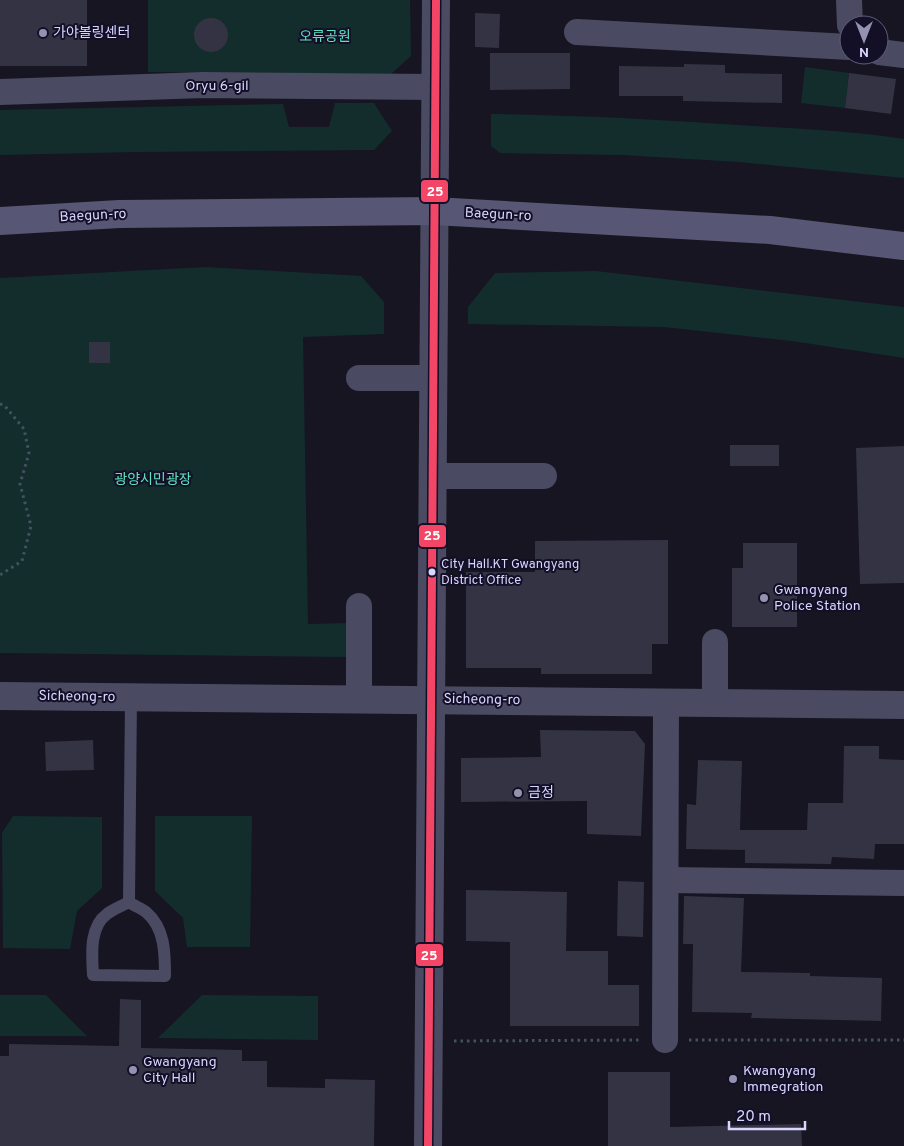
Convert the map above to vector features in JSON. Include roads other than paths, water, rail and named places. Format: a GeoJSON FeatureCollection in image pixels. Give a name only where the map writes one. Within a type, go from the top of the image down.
{"type":"FeatureCollection","features":[{"type":"Feature","properties":{"kind":"main road","name":"Baegun-ro"},"geometry":{"type":"LineString","coordinates":[[0,220],[119,214],[434,211],[770,230],[904,246]]}},
{"type":"Feature","properties":{"kind":"street"},"geometry":{"type":"LineString","coordinates":[[428,1146],[436,0]]}},
{"type":"Feature","properties":{"kind":"street"},"geometry":{"type":"LineString","coordinates":[[849,0],[850,15]]}},
{"type":"Feature","properties":{"kind":"street"},"geometry":{"type":"LineString","coordinates":[[577,32],[839,47]]}},
{"type":"Feature","properties":{"kind":"street"},"geometry":{"type":"LineString","coordinates":[[889,53],[904,55]]}},
{"type":"Feature","properties":{"kind":"street","name":"Oryu 6-gil"},"geometry":{"type":"LineString","coordinates":[[0,92],[203,85],[435,87]]}},
{"type":"Feature","properties":{"kind":"street"},"geometry":{"type":"LineString","coordinates":[[359,378],[433,378]]}},
{"type":"Feature","properties":{"kind":"street"},"geometry":{"type":"LineString","coordinates":[[432,476],[544,476]]}},
{"type":"Feature","properties":{"kind":"street"},"geometry":{"type":"LineString","coordinates":[[359,606],[359,699]]}},
{"type":"Feature","properties":{"kind":"street"},"geometry":{"type":"LineString","coordinates":[[715,642],[715,702]]}},
{"type":"Feature","properties":{"kind":"street","name":"Sicheong-ro"},"geometry":{"type":"LineString","coordinates":[[0,696],[904,705]]}},
{"type":"Feature","properties":{"kind":"street"},"geometry":{"type":"LineString","coordinates":[[664,1040],[666,702]]}},
{"type":"Feature","properties":{"kind":"street"},"geometry":{"type":"LineString","coordinates":[[666,880],[904,882]]}},
{"type":"Feature","properties":{"kind":"lane"},"geometry":{"type":"LineString","coordinates":[[128,902],[131,697]]}},
{"type":"Feature","properties":{"kind":"lane"},"geometry":{"type":"LineString","coordinates":[[128,902],[147,913],[160,931],[164,953],[164,976],[92,975],[92,951],[95,930],[105,915],[128,902]]}},
{"type":"Feature","properties":{"kind":"place","name":"가야볼링센터"},"geometry":{"type":"Point","coordinates":[43,33]}},
{"type":"Feature","properties":{"kind":"place","name":"City Hall.KT Gwangyang District Office"},"geometry":{"type":"Point","coordinates":[432,572]}},
{"type":"Feature","properties":{"kind":"place","name":"Gwangyang Police Station"},"geometry":{"type":"Point","coordinates":[764,598]}},
{"type":"Feature","properties":{"kind":"place","name":"금정"},"geometry":{"type":"Point","coordinates":[518,793]}},
{"type":"Feature","properties":{"kind":"place","name":"Gwangyang City Hall"},"geometry":{"type":"Point","coordinates":[133,1070]}},
{"type":"Feature","properties":{"kind":"place","name":"Kwangyang Immegration"},"geometry":{"type":"Point","coordinates":[733,1079]}},
{"type":"Feature","properties":{"kind":"park label","name":"오류공원"},"geometry":{"type":"Point","coordinates":[325,37]}},
{"type":"Feature","properties":{"kind":"park label","name":"광양시민광장"},"geometry":{"type":"Point","coordinates":[153,480]}}]}
